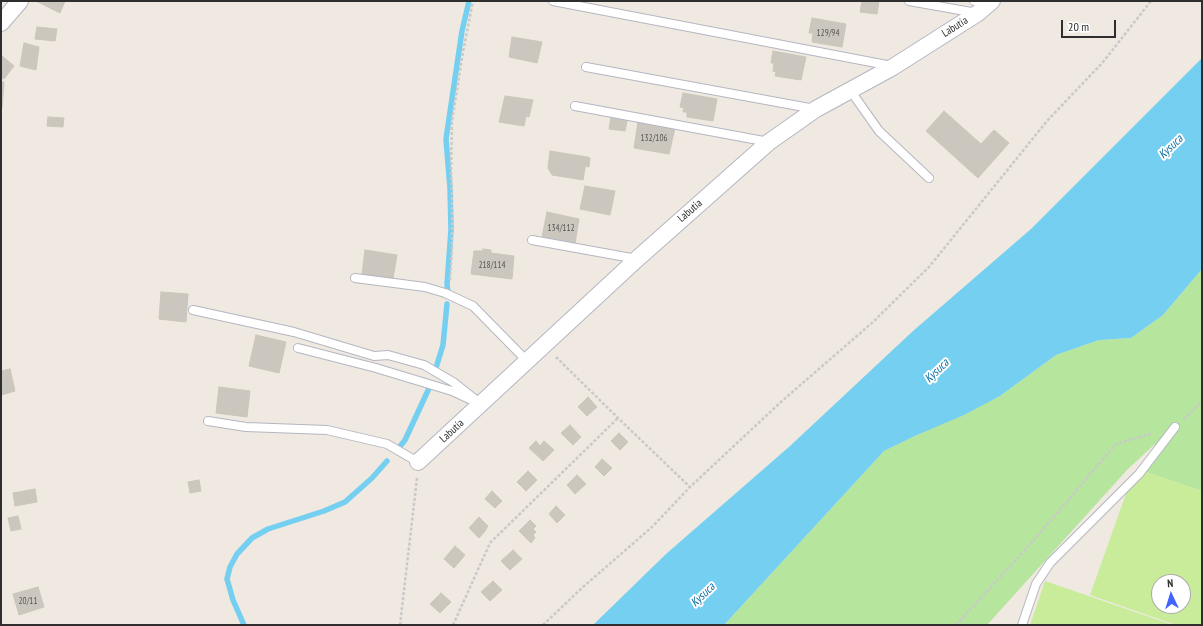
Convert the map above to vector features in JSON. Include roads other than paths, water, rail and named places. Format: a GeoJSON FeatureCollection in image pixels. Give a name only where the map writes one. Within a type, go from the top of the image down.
{"type":"FeatureCollection","features":[{"type":"Feature","properties":{"kind":"street"},"geometry":{"type":"LineString","coordinates":[[1,23],[20,1]]}},
{"type":"Feature","properties":{"kind":"street","name":"Labutia"},"geometry":{"type":"LineString","coordinates":[[418,462],[637,258],[769,142],[816,109],[893,67],[983,5]]}},
{"type":"Feature","properties":{"kind":"lane"},"geometry":{"type":"LineString","coordinates":[[553,1],[893,67]]}},
{"type":"Feature","properties":{"kind":"lane"},"geometry":{"type":"LineString","coordinates":[[909,1],[983,5]]}},
{"type":"Feature","properties":{"kind":"lane"},"geometry":{"type":"LineString","coordinates":[[586,67],[816,109]]}},
{"type":"Feature","properties":{"kind":"lane"},"geometry":{"type":"LineString","coordinates":[[850,90],[879,132],[929,178]]}},
{"type":"Feature","properties":{"kind":"lane"},"geometry":{"type":"LineString","coordinates":[[574,106],[769,142]]}},
{"type":"Feature","properties":{"kind":"lane"},"geometry":{"type":"LineString","coordinates":[[532,240],[637,258]]}},
{"type":"Feature","properties":{"kind":"lane"},"geometry":{"type":"LineString","coordinates":[[355,278],[425,287],[450,295],[473,306],[527,361]]}},
{"type":"Feature","properties":{"kind":"lane"},"geometry":{"type":"LineString","coordinates":[[193,310],[294,332],[374,356],[388,355],[424,365],[453,382],[481,404]]}},
{"type":"Feature","properties":{"kind":"lane"},"geometry":{"type":"LineString","coordinates":[[298,348],[376,368],[452,391],[481,404]]}},
{"type":"Feature","properties":{"kind":"lane"},"geometry":{"type":"LineString","coordinates":[[208,421],[246,427],[327,430],[387,444],[418,462]]}},
{"type":"Feature","properties":{"kind":"lane"},"geometry":{"type":"LineString","coordinates":[[1022,625],[1036,584],[1050,563],[1139,474],[1175,427]]}},
{"type":"Feature","properties":{"kind":"water","name":"Kysuca"},"geometry":{"type":"Polygon","coordinates":[[[1202,58],[1202,269],[1163,315],[1131,338],[1099,340],[1056,355],[1000,396],[964,415],[884,451],[724,625],[593,625],[666,554],[790,446],[913,331],[1031,229],[1202,58]]]}},
{"type":"Feature","properties":{"kind":"waterway"},"geometry":{"type":"LineString","coordinates":[[448,293],[447,284],[451,230],[450,188],[446,139],[462,31],[469,1]]}},
{"type":"Feature","properties":{"kind":"waterway"},"geometry":{"type":"LineString","coordinates":[[435,371],[443,345],[447,304]]}},
{"type":"Feature","properties":{"kind":"waterway"},"geometry":{"type":"LineString","coordinates":[[398,449],[405,440],[431,384]]}},
{"type":"Feature","properties":{"kind":"waterway"},"geometry":{"type":"LineString","coordinates":[[244,625],[233,600],[227,579],[230,567],[237,554],[252,538],[268,529],[324,511],[345,502],[372,478],[387,461]]}}]}
